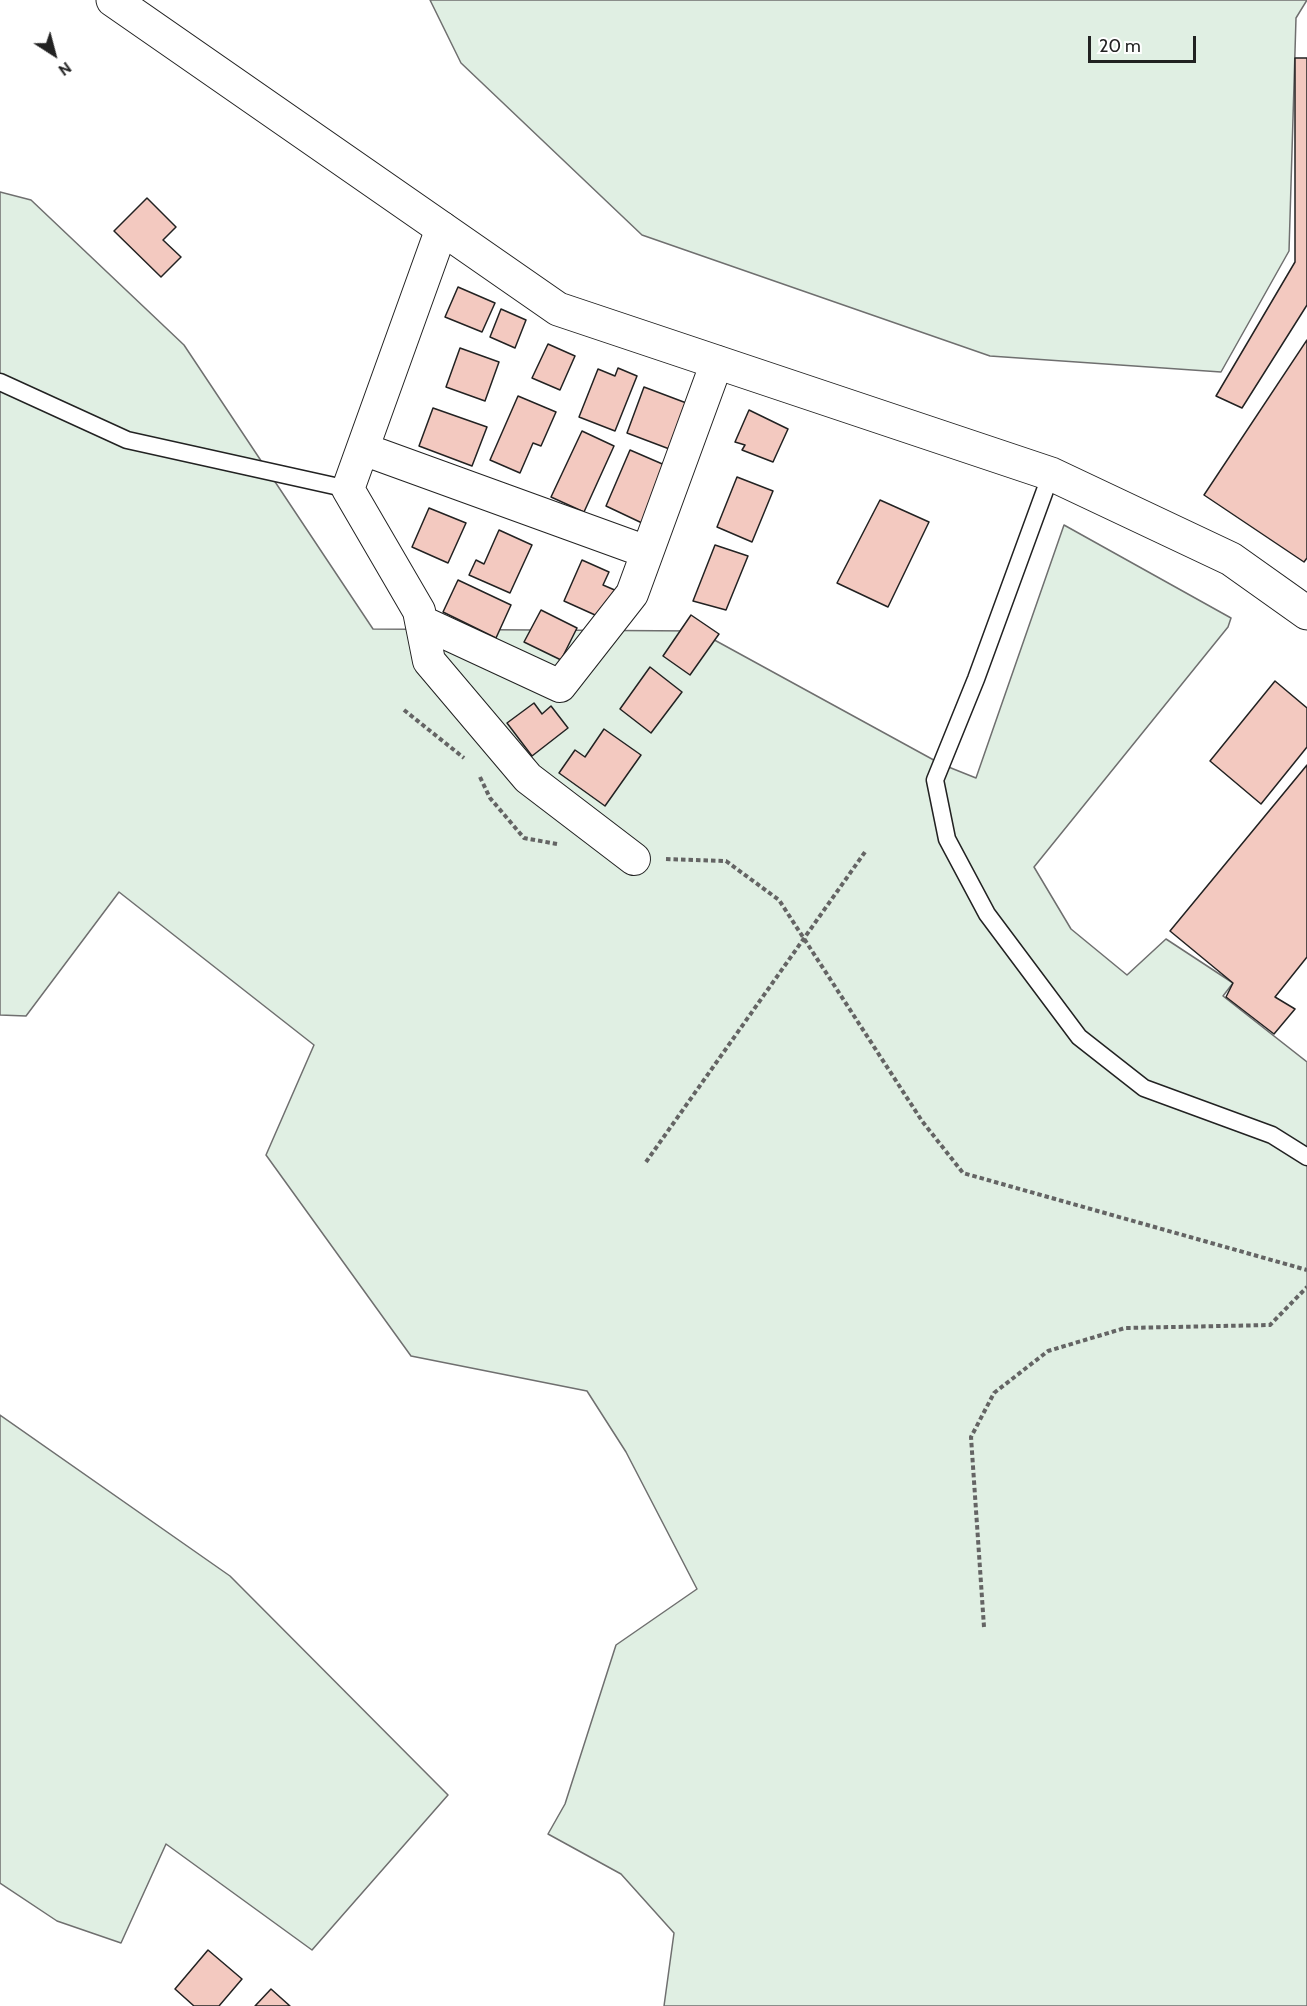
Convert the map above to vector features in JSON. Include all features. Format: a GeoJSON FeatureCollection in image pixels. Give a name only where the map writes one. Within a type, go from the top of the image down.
{"type":"FeatureCollection","features":[{"type":"Feature","properties":{"kind":"street"},"geometry":{"type":"LineString","coordinates":[[113,0],[558,309],[1051,474],[1231,559],[1307,613]]}},
{"type":"Feature","properties":{"kind":"street"},"geometry":{"type":"LineString","coordinates":[[442,228],[348,489],[419,611],[429,661],[528,778],[634,859]]}},
{"type":"Feature","properties":{"kind":"street"},"geometry":{"type":"LineString","coordinates":[[422,622],[560,686],[632,594],[717,362]]}},
{"type":"Feature","properties":{"kind":"street"},"geometry":{"type":"LineString","coordinates":[[363,449],[647,552]]}},
{"type":"Feature","properties":{"kind":"lane"},"geometry":{"type":"LineString","coordinates":[[0,382],[127,440],[348,489]]}},
{"type":"Feature","properties":{"kind":"lane"},"geometry":{"type":"LineString","coordinates":[[1051,474],[976,679],[935,780],[947,839],[987,914],[1079,1037],[1144,1088],[1272,1135],[1307,1157]]}},
{"type":"Feature","properties":{"kind":"path"},"geometry":{"type":"LineString","coordinates":[[404,710],[467,761]]}},
{"type":"Feature","properties":{"kind":"path"},"geometry":{"type":"LineString","coordinates":[[476,768],[490,798],[524,838],[568,846]]}},
{"type":"Feature","properties":{"kind":"path"},"geometry":{"type":"LineString","coordinates":[[646,1162],[865,852]]}},
{"type":"Feature","properties":{"kind":"path"},"geometry":{"type":"LineString","coordinates":[[634,859],[726,861],[779,900],[922,1121],[963,1173],[1307,1270]]}},
{"type":"Feature","properties":{"kind":"path"},"geometry":{"type":"LineString","coordinates":[[984,1627],[971,1437],[994,1394],[1048,1352],[1125,1328],[1270,1325],[1307,1287]]}},
{"type":"Feature","properties":{"kind":"green space"},"geometry":{"type":"Polygon","coordinates":[[[430,0],[1307,0],[1296,18],[1289,251],[1221,372],[990,356],[642,235],[461,63],[430,0]]]}},
{"type":"Feature","properties":{"kind":"green space"},"geometry":{"type":"Polygon","coordinates":[[[0,192],[31,200],[184,345],[373,629],[698,631],[941,764],[976,778],[1064,525],[1231,618],[1228,627],[1034,867],[1071,929],[1127,975],[1166,939],[1233,983],[1223,996],[1307,1062],[1307,2006],[664,2006],[674,1933],[621,1874],[548,1834],[565,1804],[616,1645],[697,1589],[626,1452],[587,1391],[411,1356],[266,1155],[314,1045],[119,892],[26,1016],[0,1015],[0,192]]]}},
{"type":"Feature","properties":{"kind":"green space"},"geometry":{"type":"Polygon","coordinates":[[[0,1415],[230,1576],[448,1795],[312,1950],[166,1844],[121,1943],[57,1921],[0,1883],[0,1415]]]}},
{"type":"Feature","properties":{"kind":"building"},"geometry":{"type":"Polygon","coordinates":[[[1295,58],[1307,58],[1307,305],[1242,408],[1216,396],[1295,262],[1295,58]]]}},
{"type":"Feature","properties":{"kind":"building"},"geometry":{"type":"Polygon","coordinates":[[[147,198],[176,227],[163,240],[181,257],[161,277],[114,231],[147,198]]]}},
{"type":"Feature","properties":{"kind":"building"},"geometry":{"type":"Polygon","coordinates":[[[458,287],[495,303],[482,332],[445,317],[458,287]]]}},
{"type":"Feature","properties":{"kind":"building"},"geometry":{"type":"Polygon","coordinates":[[[501,309],[526,320],[515,348],[490,337],[501,309]]]}},
{"type":"Feature","properties":{"kind":"building"},"geometry":{"type":"Polygon","coordinates":[[[1307,340],[1307,558],[1304,562],[1204,495],[1307,340]]]}},
{"type":"Feature","properties":{"kind":"building"},"geometry":{"type":"Polygon","coordinates":[[[548,344],[575,356],[560,390],[532,378],[548,344]]]}},
{"type":"Feature","properties":{"kind":"building"},"geometry":{"type":"Polygon","coordinates":[[[460,348],[499,362],[485,401],[446,387],[460,348]]]}},
{"type":"Feature","properties":{"kind":"building"},"geometry":{"type":"Polygon","coordinates":[[[618,368],[637,376],[615,431],[579,417],[598,369],[615,376],[618,368]]]}},
{"type":"Feature","properties":{"kind":"building"},"geometry":{"type":"Polygon","coordinates":[[[644,387],[689,404],[672,450],[627,433],[644,387]]]}},
{"type":"Feature","properties":{"kind":"building"},"geometry":{"type":"Polygon","coordinates":[[[518,396],[556,412],[541,446],[533,443],[520,473],[490,460],[518,396]]]}},
{"type":"Feature","properties":{"kind":"building"},"geometry":{"type":"Polygon","coordinates":[[[433,408],[487,427],[472,466],[419,446],[433,408]]]}},
{"type":"Feature","properties":{"kind":"building"},"geometry":{"type":"Polygon","coordinates":[[[749,410],[788,429],[773,462],[742,450],[745,445],[735,442],[749,410]]]}},
{"type":"Feature","properties":{"kind":"building"},"geometry":{"type":"Polygon","coordinates":[[[582,431],[614,446],[584,512],[551,497],[582,431]]]}},
{"type":"Feature","properties":{"kind":"building"},"geometry":{"type":"Polygon","coordinates":[[[630,450],[667,466],[642,523],[606,506],[630,450]]]}},
{"type":"Feature","properties":{"kind":"building"},"geometry":{"type":"Polygon","coordinates":[[[737,477],[773,491],[752,542],[717,527],[737,477]]]}},
{"type":"Feature","properties":{"kind":"building"},"geometry":{"type":"Polygon","coordinates":[[[880,500],[929,522],[888,607],[837,583],[880,500]]]}},
{"type":"Feature","properties":{"kind":"building"},"geometry":{"type":"Polygon","coordinates":[[[429,508],[466,523],[448,563],[412,547],[429,508]]]}},
{"type":"Feature","properties":{"kind":"building"},"geometry":{"type":"Polygon","coordinates":[[[499,530],[532,545],[510,593],[469,575],[476,560],[484,564],[499,530]]]}},
{"type":"Feature","properties":{"kind":"building"},"geometry":{"type":"Polygon","coordinates":[[[715,545],[748,556],[726,610],[693,601],[715,545]]]}},
{"type":"Feature","properties":{"kind":"building"},"geometry":{"type":"Polygon","coordinates":[[[582,560],[609,572],[603,585],[617,591],[604,619],[564,601],[582,560]]]}},
{"type":"Feature","properties":{"kind":"building"},"geometry":{"type":"Polygon","coordinates":[[[458,580],[511,605],[496,638],[443,612],[458,580]]]}},
{"type":"Feature","properties":{"kind":"building"},"geometry":{"type":"Polygon","coordinates":[[[541,610],[577,628],[561,660],[524,642],[541,610]]]}},
{"type":"Feature","properties":{"kind":"building"},"geometry":{"type":"Polygon","coordinates":[[[691,615],[719,634],[690,675],[663,656],[691,615]]]}},
{"type":"Feature","properties":{"kind":"building"},"geometry":{"type":"Polygon","coordinates":[[[650,667],[682,692],[651,733],[620,709],[650,667]]]}},
{"type":"Feature","properties":{"kind":"building"},"geometry":{"type":"Polygon","coordinates":[[[1275,681],[1307,708],[1307,747],[1261,804],[1210,761],[1275,681]]]}},
{"type":"Feature","properties":{"kind":"building"},"geometry":{"type":"Polygon","coordinates":[[[534,703],[542,714],[551,706],[568,728],[532,756],[507,723],[534,703]]]}},
{"type":"Feature","properties":{"kind":"building"},"geometry":{"type":"Polygon","coordinates":[[[604,729],[641,755],[605,806],[559,773],[575,750],[585,757],[604,729]]]}},
{"type":"Feature","properties":{"kind":"building"},"geometry":{"type":"Polygon","coordinates":[[[1307,765],[1307,957],[1275,997],[1295,1009],[1274,1034],[1226,997],[1233,983],[1170,931],[1307,765]]]}},
{"type":"Feature","properties":{"kind":"building"},"geometry":{"type":"Polygon","coordinates":[[[208,1950],[242,1979],[219,2006],[194,2006],[175,1989],[208,1950]]]}},
{"type":"Feature","properties":{"kind":"building"},"geometry":{"type":"Polygon","coordinates":[[[271,1989],[290,2006],[255,2006],[271,1989]]]}}]}
